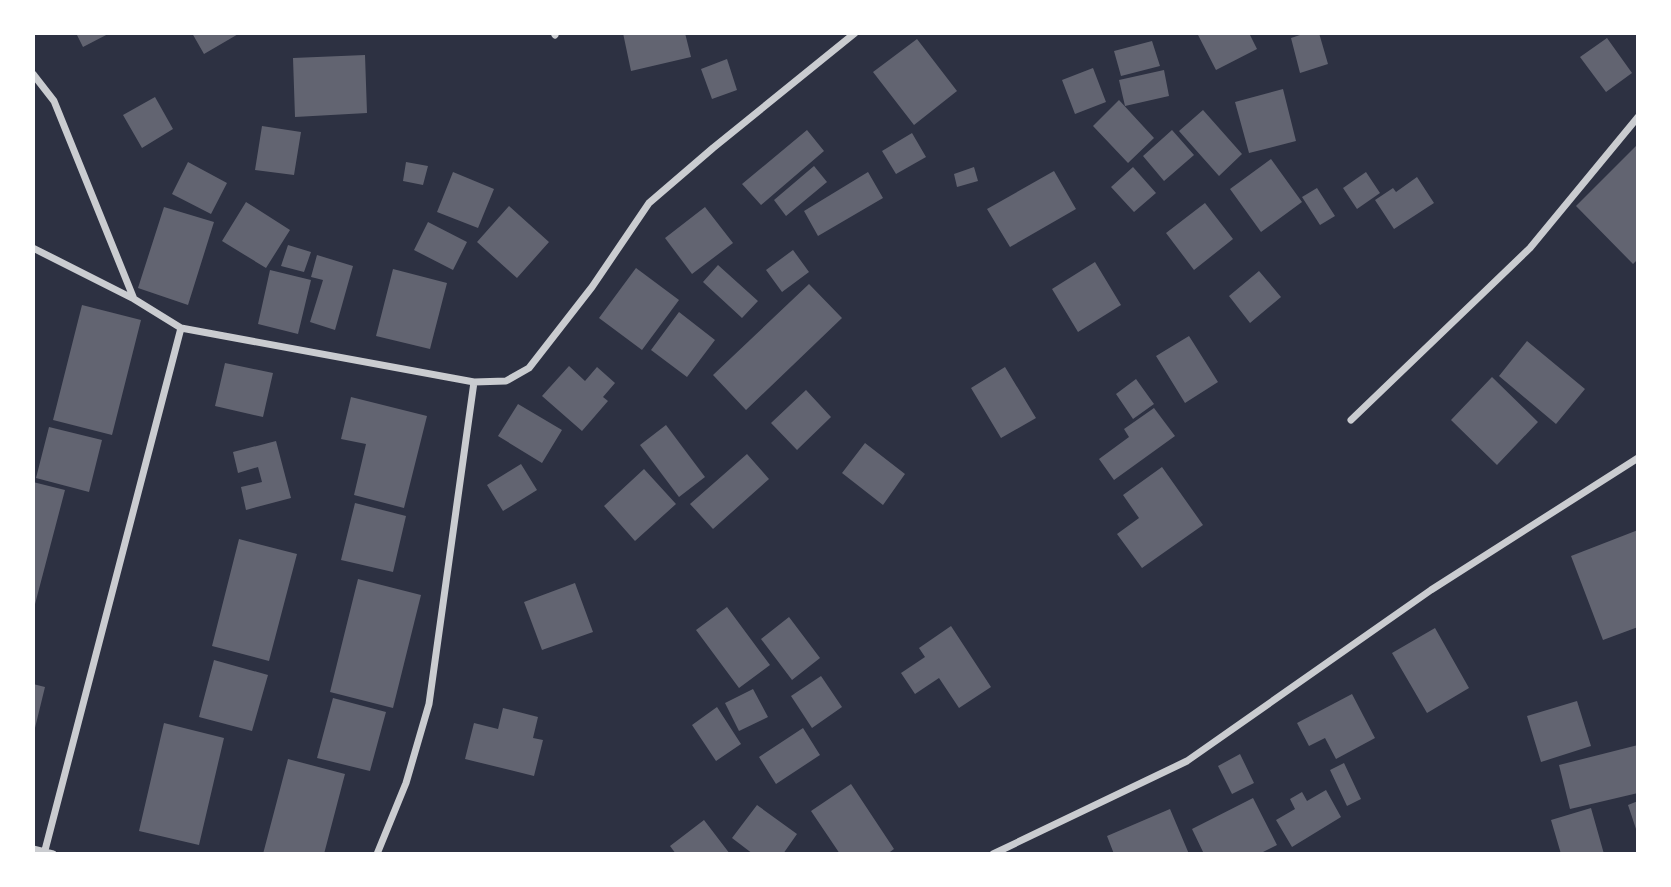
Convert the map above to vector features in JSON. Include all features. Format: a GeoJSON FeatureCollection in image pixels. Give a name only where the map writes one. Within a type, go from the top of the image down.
{"type":"FeatureCollection","features":[{"type":"Feature","properties":{"kind":"street"},"geometry":{"type":"LineString","coordinates":[[33,248],[134,299],[181,328],[474,382],[506,381],[529,368],[592,287],[649,204],[713,148],[855,33]]}},
{"type":"Feature","properties":{"kind":"street"},"geometry":{"type":"LineString","coordinates":[[33,74],[54,101],[134,299]]}},
{"type":"Feature","properties":{"kind":"street"},"geometry":{"type":"LineString","coordinates":[[1351,420],[1530,248],[1638,117]]}},
{"type":"Feature","properties":{"kind":"street"},"geometry":{"type":"LineString","coordinates":[[33,849],[47,853],[181,328]]}},
{"type":"Feature","properties":{"kind":"street"},"geometry":{"type":"LineString","coordinates":[[377,854],[406,783],[429,704],[474,382]]}},
{"type":"Feature","properties":{"kind":"street"},"geometry":{"type":"LineString","coordinates":[[993,854],[1187,761],[1431,590],[1638,458]]}},
{"type":"Feature","properties":{"kind":"building"},"geometry":{"type":"Polygon","coordinates":[[[76,33],[110,33],[83,47],[76,33]]]}},
{"type":"Feature","properties":{"kind":"building"},"geometry":{"type":"Polygon","coordinates":[[[192,33],[240,33],[204,54],[192,33]]]}},
{"type":"Feature","properties":{"kind":"building"},"geometry":{"type":"Polygon","coordinates":[[[623,33],[685,33],[691,57],[631,71],[623,33]]]}},
{"type":"Feature","properties":{"kind":"building"},"geometry":{"type":"Polygon","coordinates":[[[1197,33],[1249,33],[1257,49],[1216,70],[1197,33]]]}},
{"type":"Feature","properties":{"kind":"building"},"geometry":{"type":"Polygon","coordinates":[[[1306,33],[1319,33],[1328,64],[1300,73],[1291,38],[1306,33]]]}},
{"type":"Feature","properties":{"kind":"building"},"geometry":{"type":"Polygon","coordinates":[[[1607,38],[1632,73],[1606,92],[1580,57],[1607,38]]]}},
{"type":"Feature","properties":{"kind":"building"},"geometry":{"type":"Polygon","coordinates":[[[917,39],[957,91],[914,125],[873,72],[917,39]]]}},
{"type":"Feature","properties":{"kind":"building"},"geometry":{"type":"Polygon","coordinates":[[[1152,41],[1160,66],[1121,76],[1114,51],[1152,41]]]}},
{"type":"Feature","properties":{"kind":"building"},"geometry":{"type":"Polygon","coordinates":[[[365,55],[367,113],[295,117],[293,58],[365,55]]]}},
{"type":"Feature","properties":{"kind":"building"},"geometry":{"type":"Polygon","coordinates":[[[727,59],[737,90],[712,99],[701,69],[727,59]]]}},
{"type":"Feature","properties":{"kind":"building"},"geometry":{"type":"Polygon","coordinates":[[[1093,68],[1106,102],[1075,114],[1062,80],[1093,68]]]}},
{"type":"Feature","properties":{"kind":"building"},"geometry":{"type":"Polygon","coordinates":[[[1164,70],[1169,96],[1125,106],[1119,80],[1164,70]]]}},
{"type":"Feature","properties":{"kind":"building"},"geometry":{"type":"Polygon","coordinates":[[[1283,89],[1296,141],[1249,153],[1235,102],[1283,89]]]}},
{"type":"Feature","properties":{"kind":"building"},"geometry":{"type":"Polygon","coordinates":[[[155,97],[173,129],[142,148],[123,115],[155,97]]]}},
{"type":"Feature","properties":{"kind":"building"},"geometry":{"type":"Polygon","coordinates":[[[1119,100],[1154,138],[1128,163],[1093,126],[1119,100]]]}},
{"type":"Feature","properties":{"kind":"building"},"geometry":{"type":"Polygon","coordinates":[[[1203,110],[1242,154],[1219,176],[1179,131],[1203,110]]]}},
{"type":"Feature","properties":{"kind":"building"},"geometry":{"type":"Polygon","coordinates":[[[262,126],[301,132],[294,175],[255,170],[262,126]]]}},
{"type":"Feature","properties":{"kind":"building"},"geometry":{"type":"Polygon","coordinates":[[[807,130],[824,151],[761,205],[742,184],[807,130]]]}},
{"type":"Feature","properties":{"kind":"building"},"geometry":{"type":"Polygon","coordinates":[[[1172,130],[1194,155],[1164,181],[1143,156],[1172,130]]]}},
{"type":"Feature","properties":{"kind":"building"},"geometry":{"type":"Polygon","coordinates":[[[912,133],[926,157],[896,174],[882,151],[912,133]]]}},
{"type":"Feature","properties":{"kind":"building"},"geometry":{"type":"Polygon","coordinates":[[[1638,144],[1638,259],[1633,264],[1576,206],[1638,144]]]}},
{"type":"Feature","properties":{"kind":"building"},"geometry":{"type":"Polygon","coordinates":[[[1271,159],[1302,202],[1261,232],[1230,189],[1271,159]]]}},
{"type":"Feature","properties":{"kind":"building"},"geometry":{"type":"Polygon","coordinates":[[[188,162],[227,183],[211,214],[172,194],[188,162]]]}},
{"type":"Feature","properties":{"kind":"building"},"geometry":{"type":"Polygon","coordinates":[[[406,162],[428,166],[423,185],[403,181],[406,162]]]}},
{"type":"Feature","properties":{"kind":"building"},"geometry":{"type":"Polygon","coordinates":[[[814,166],[827,182],[786,216],[774,200],[814,166]]]}},
{"type":"Feature","properties":{"kind":"building"},"geometry":{"type":"Polygon","coordinates":[[[974,167],[978,181],[957,187],[954,174],[974,167]]]}},
{"type":"Feature","properties":{"kind":"building"},"geometry":{"type":"Polygon","coordinates":[[[1133,167],[1156,193],[1134,212],[1111,187],[1133,167]]]}},
{"type":"Feature","properties":{"kind":"building"},"geometry":{"type":"Polygon","coordinates":[[[1054,171],[1076,209],[1010,247],[987,209],[1054,171]]]}},
{"type":"Feature","properties":{"kind":"building"},"geometry":{"type":"Polygon","coordinates":[[[453,172],[494,189],[478,228],[437,212],[453,172]]]}},
{"type":"Feature","properties":{"kind":"building"},"geometry":{"type":"Polygon","coordinates":[[[868,172],[883,198],[818,236],[804,211],[868,172]]]}},
{"type":"Feature","properties":{"kind":"building"},"geometry":{"type":"Polygon","coordinates":[[[1366,172],[1380,193],[1357,209],[1343,188],[1366,172]]]}},
{"type":"Feature","properties":{"kind":"building"},"geometry":{"type":"Polygon","coordinates":[[[1417,177],[1434,203],[1394,229],[1375,200],[1393,188],[1396,192],[1417,177]]]}},
{"type":"Feature","properties":{"kind":"building"},"geometry":{"type":"Polygon","coordinates":[[[1317,188],[1335,216],[1320,225],[1302,197],[1317,188]]]}},
{"type":"Feature","properties":{"kind":"building"},"geometry":{"type":"Polygon","coordinates":[[[246,202],[290,230],[266,268],[222,241],[246,202]]]}},
{"type":"Feature","properties":{"kind":"building"},"geometry":{"type":"Polygon","coordinates":[[[1205,203],[1233,239],[1194,270],[1166,233],[1205,203]]]}},
{"type":"Feature","properties":{"kind":"building"},"geometry":{"type":"Polygon","coordinates":[[[509,206],[549,242],[517,278],[477,242],[509,206]]]}},
{"type":"Feature","properties":{"kind":"building"},"geometry":{"type":"Polygon","coordinates":[[[164,207],[214,222],[188,305],[138,288],[164,207]]]}},
{"type":"Feature","properties":{"kind":"building"},"geometry":{"type":"Polygon","coordinates":[[[705,207],[733,243],[692,274],[665,238],[705,207]]]}},
{"type":"Feature","properties":{"kind":"building"},"geometry":{"type":"Polygon","coordinates":[[[428,222],[467,242],[453,270],[414,250],[428,222]]]}},
{"type":"Feature","properties":{"kind":"building"},"geometry":{"type":"Polygon","coordinates":[[[288,245],[311,252],[304,272],[281,266],[288,245]]]}},
{"type":"Feature","properties":{"kind":"building"},"geometry":{"type":"Polygon","coordinates":[[[793,250],[809,272],[782,292],[766,270],[793,250]]]}},
{"type":"Feature","properties":{"kind":"building"},"geometry":{"type":"Polygon","coordinates":[[[317,255],[353,266],[335,330],[310,322],[323,280],[311,277],[317,255]]]}},
{"type":"Feature","properties":{"kind":"building"},"geometry":{"type":"Polygon","coordinates":[[[1095,262],[1121,305],[1078,332],[1052,289],[1095,262]]]}},
{"type":"Feature","properties":{"kind":"building"},"geometry":{"type":"Polygon","coordinates":[[[718,265],[758,301],[742,318],[703,282],[718,265]]]}},
{"type":"Feature","properties":{"kind":"building"},"geometry":{"type":"Polygon","coordinates":[[[636,268],[679,300],[642,350],[599,318],[636,268]]]}},
{"type":"Feature","properties":{"kind":"building"},"geometry":{"type":"Polygon","coordinates":[[[393,269],[447,283],[430,349],[376,336],[393,269]]]}},
{"type":"Feature","properties":{"kind":"building"},"geometry":{"type":"Polygon","coordinates":[[[270,270],[311,280],[298,334],[258,324],[270,270]]]}},
{"type":"Feature","properties":{"kind":"building"},"geometry":{"type":"Polygon","coordinates":[[[1259,271],[1281,297],[1250,323],[1229,296],[1259,271]]]}},
{"type":"Feature","properties":{"kind":"building"},"geometry":{"type":"Polygon","coordinates":[[[809,284],[842,318],[746,410],[713,375],[809,284]]]}},
{"type":"Feature","properties":{"kind":"building"},"geometry":{"type":"Polygon","coordinates":[[[82,305],[141,320],[112,435],[53,420],[82,305]]]}},
{"type":"Feature","properties":{"kind":"building"},"geometry":{"type":"Polygon","coordinates":[[[679,312],[715,340],[687,377],[651,350],[679,312]]]}},
{"type":"Feature","properties":{"kind":"building"},"geometry":{"type":"Polygon","coordinates":[[[1189,336],[1218,382],[1185,403],[1156,356],[1189,336]]]}},
{"type":"Feature","properties":{"kind":"building"},"geometry":{"type":"Polygon","coordinates":[[[1527,341],[1585,389],[1556,424],[1499,376],[1527,341]]]}},
{"type":"Feature","properties":{"kind":"building"},"geometry":{"type":"Polygon","coordinates":[[[225,363],[273,373],[263,417],[215,406],[225,363]]]}},
{"type":"Feature","properties":{"kind":"building"},"geometry":{"type":"Polygon","coordinates":[[[569,366],[585,381],[597,367],[615,383],[603,397],[608,401],[582,431],[542,396],[569,366]]]}},
{"type":"Feature","properties":{"kind":"building"},"geometry":{"type":"Polygon","coordinates":[[[1005,367],[1036,418],[1001,438],[971,388],[1005,367]]]}},
{"type":"Feature","properties":{"kind":"building"},"geometry":{"type":"Polygon","coordinates":[[[1492,377],[1538,422],[1497,465],[1451,420],[1492,377]]]}},
{"type":"Feature","properties":{"kind":"building"},"geometry":{"type":"Polygon","coordinates":[[[1136,379],[1154,404],[1133,419],[1116,394],[1136,379]]]}},
{"type":"Feature","properties":{"kind":"building"},"geometry":{"type":"Polygon","coordinates":[[[806,390],[831,417],[797,450],[771,423],[806,390]]]}},
{"type":"Feature","properties":{"kind":"building"},"geometry":{"type":"Polygon","coordinates":[[[351,397],[427,416],[404,508],[354,495],[366,444],[341,439],[351,397]]]}},
{"type":"Feature","properties":{"kind":"building"},"geometry":{"type":"Polygon","coordinates":[[[518,404],[562,430],[542,463],[498,436],[518,404]]]}},
{"type":"Feature","properties":{"kind":"building"},"geometry":{"type":"Polygon","coordinates":[[[1154,408],[1175,436],[1114,480],[1099,459],[1129,437],[1124,429],[1154,408]]]}},
{"type":"Feature","properties":{"kind":"building"},"geometry":{"type":"Polygon","coordinates":[[[666,425],[705,477],[679,497],[640,445],[666,425]]]}},
{"type":"Feature","properties":{"kind":"building"},"geometry":{"type":"Polygon","coordinates":[[[49,427],[102,440],[89,492],[36,478],[49,427]]]}},
{"type":"Feature","properties":{"kind":"building"},"geometry":{"type":"Polygon","coordinates":[[[276,441],[291,498],[246,510],[241,487],[262,482],[258,467],[238,473],[233,452],[276,441]]]}},
{"type":"Feature","properties":{"kind":"building"},"geometry":{"type":"Polygon","coordinates":[[[865,443],[905,474],[883,505],[842,473],[865,443]]]}},
{"type":"Feature","properties":{"kind":"building"},"geometry":{"type":"Polygon","coordinates":[[[747,454],[769,479],[713,529],[690,504],[747,454]]]}},
{"type":"Feature","properties":{"kind":"building"},"geometry":{"type":"Polygon","coordinates":[[[521,464],[537,490],[503,511],[487,485],[521,464]]]}},
{"type":"Feature","properties":{"kind":"building"},"geometry":{"type":"Polygon","coordinates":[[[1162,467],[1203,525],[1142,568],[1117,534],[1139,518],[1123,495],[1162,467]]]}},
{"type":"Feature","properties":{"kind":"building"},"geometry":{"type":"Polygon","coordinates":[[[644,469],[676,504],[635,541],[604,506],[644,469]]]}},
{"type":"Feature","properties":{"kind":"building"},"geometry":{"type":"Polygon","coordinates":[[[33,482],[65,490],[34,608],[33,608],[33,482]]]}},
{"type":"Feature","properties":{"kind":"building"},"geometry":{"type":"Polygon","coordinates":[[[355,503],[406,516],[393,572],[341,560],[355,503]]]}},
{"type":"Feature","properties":{"kind":"building"},"geometry":{"type":"Polygon","coordinates":[[[1638,530],[1638,627],[1603,640],[1571,556],[1638,530]]]}},
{"type":"Feature","properties":{"kind":"building"},"geometry":{"type":"Polygon","coordinates":[[[239,539],[297,554],[269,661],[212,646],[239,539]]]}},
{"type":"Feature","properties":{"kind":"building"},"geometry":{"type":"Polygon","coordinates":[[[358,579],[421,595],[393,708],[330,692],[358,579]]]}},
{"type":"Feature","properties":{"kind":"building"},"geometry":{"type":"Polygon","coordinates":[[[575,583],[593,632],[542,650],[524,602],[575,583]]]}},
{"type":"Feature","properties":{"kind":"building"},"geometry":{"type":"Polygon","coordinates":[[[727,607],[770,665],[739,688],[696,630],[727,607]]]}},
{"type":"Feature","properties":{"kind":"building"},"geometry":{"type":"Polygon","coordinates":[[[789,617],[820,658],[792,680],[761,639],[789,617]]]}},
{"type":"Feature","properties":{"kind":"building"},"geometry":{"type":"Polygon","coordinates":[[[951,626],[991,687],[959,708],[939,678],[915,694],[901,673],[925,657],[919,648],[951,626]]]}},
{"type":"Feature","properties":{"kind":"building"},"geometry":{"type":"Polygon","coordinates":[[[1435,628],[1469,688],[1427,713],[1392,653],[1435,628]]]}},
{"type":"Feature","properties":{"kind":"building"},"geometry":{"type":"Polygon","coordinates":[[[214,660],[268,675],[252,731],[199,717],[214,660]]]}},
{"type":"Feature","properties":{"kind":"building"},"geometry":{"type":"Polygon","coordinates":[[[821,676],[842,707],[812,728],[791,696],[821,676]]]}},
{"type":"Feature","properties":{"kind":"building"},"geometry":{"type":"Polygon","coordinates":[[[33,684],[45,687],[34,732],[33,732],[33,684]]]}},
{"type":"Feature","properties":{"kind":"building"},"geometry":{"type":"Polygon","coordinates":[[[753,689],[768,717],[739,731],[725,703],[753,689]]]}},
{"type":"Feature","properties":{"kind":"building"},"geometry":{"type":"Polygon","coordinates":[[[1352,694],[1375,738],[1336,759],[1325,738],[1309,746],[1297,723],[1352,694]]]}},
{"type":"Feature","properties":{"kind":"building"},"geometry":{"type":"Polygon","coordinates":[[[333,698],[386,712],[370,771],[317,758],[333,698]]]}},
{"type":"Feature","properties":{"kind":"building"},"geometry":{"type":"Polygon","coordinates":[[[1577,701],[1591,746],[1541,762],[1527,716],[1577,701]]]}},
{"type":"Feature","properties":{"kind":"building"},"geometry":{"type":"Polygon","coordinates":[[[717,707],[741,744],[716,761],[692,725],[717,707]]]}},
{"type":"Feature","properties":{"kind":"building"},"geometry":{"type":"Polygon","coordinates":[[[503,708],[538,717],[533,738],[543,740],[534,776],[465,759],[474,723],[498,729],[503,708]]]}},
{"type":"Feature","properties":{"kind":"building"},"geometry":{"type":"Polygon","coordinates":[[[164,723],[224,738],[199,845],[139,831],[164,723]]]}},
{"type":"Feature","properties":{"kind":"building"},"geometry":{"type":"Polygon","coordinates":[[[803,728],[820,755],[776,784],[759,757],[803,728]]]}},
{"type":"Feature","properties":{"kind":"building"},"geometry":{"type":"Polygon","coordinates":[[[1638,745],[1638,793],[1570,809],[1559,765],[1638,745]]]}},
{"type":"Feature","properties":{"kind":"building"},"geometry":{"type":"Polygon","coordinates":[[[1240,754],[1254,783],[1232,794],[1218,766],[1240,754]]]}},
{"type":"Feature","properties":{"kind":"building"},"geometry":{"type":"Polygon","coordinates":[[[288,759],[345,774],[324,854],[263,854],[288,759]]]}},
{"type":"Feature","properties":{"kind":"building"},"geometry":{"type":"Polygon","coordinates":[[[1344,763],[1361,799],[1347,806],[1330,770],[1344,763]]]}},
{"type":"Feature","properties":{"kind":"building"},"geometry":{"type":"Polygon","coordinates":[[[851,784],[894,849],[887,854],[840,854],[811,811],[851,784]]]}},
{"type":"Feature","properties":{"kind":"building"},"geometry":{"type":"Polygon","coordinates":[[[1326,790],[1341,817],[1292,847],[1276,820],[1295,809],[1290,799],[1302,792],[1307,801],[1326,790]]]}},
{"type":"Feature","properties":{"kind":"building"},"geometry":{"type":"Polygon","coordinates":[[[1253,798],[1277,845],[1259,854],[1204,854],[1192,829],[1253,798]]]}},
{"type":"Feature","properties":{"kind":"building"},"geometry":{"type":"Polygon","coordinates":[[[1638,801],[1638,832],[1637,832],[1628,805],[1638,801]]]}},
{"type":"Feature","properties":{"kind":"building"},"geometry":{"type":"Polygon","coordinates":[[[757,805],[797,834],[783,854],[753,854],[732,838],[757,805]]]}},
{"type":"Feature","properties":{"kind":"building"},"geometry":{"type":"Polygon","coordinates":[[[1591,808],[1604,854],[1561,854],[1551,820],[1591,808]]]}},
{"type":"Feature","properties":{"kind":"building"},"geometry":{"type":"Polygon","coordinates":[[[1170,809],[1189,854],[1114,854],[1107,836],[1170,809]]]}},
{"type":"Feature","properties":{"kind":"building"},"geometry":{"type":"Polygon","coordinates":[[[704,820],[730,854],[676,854],[670,846],[704,820]]]}}]}
